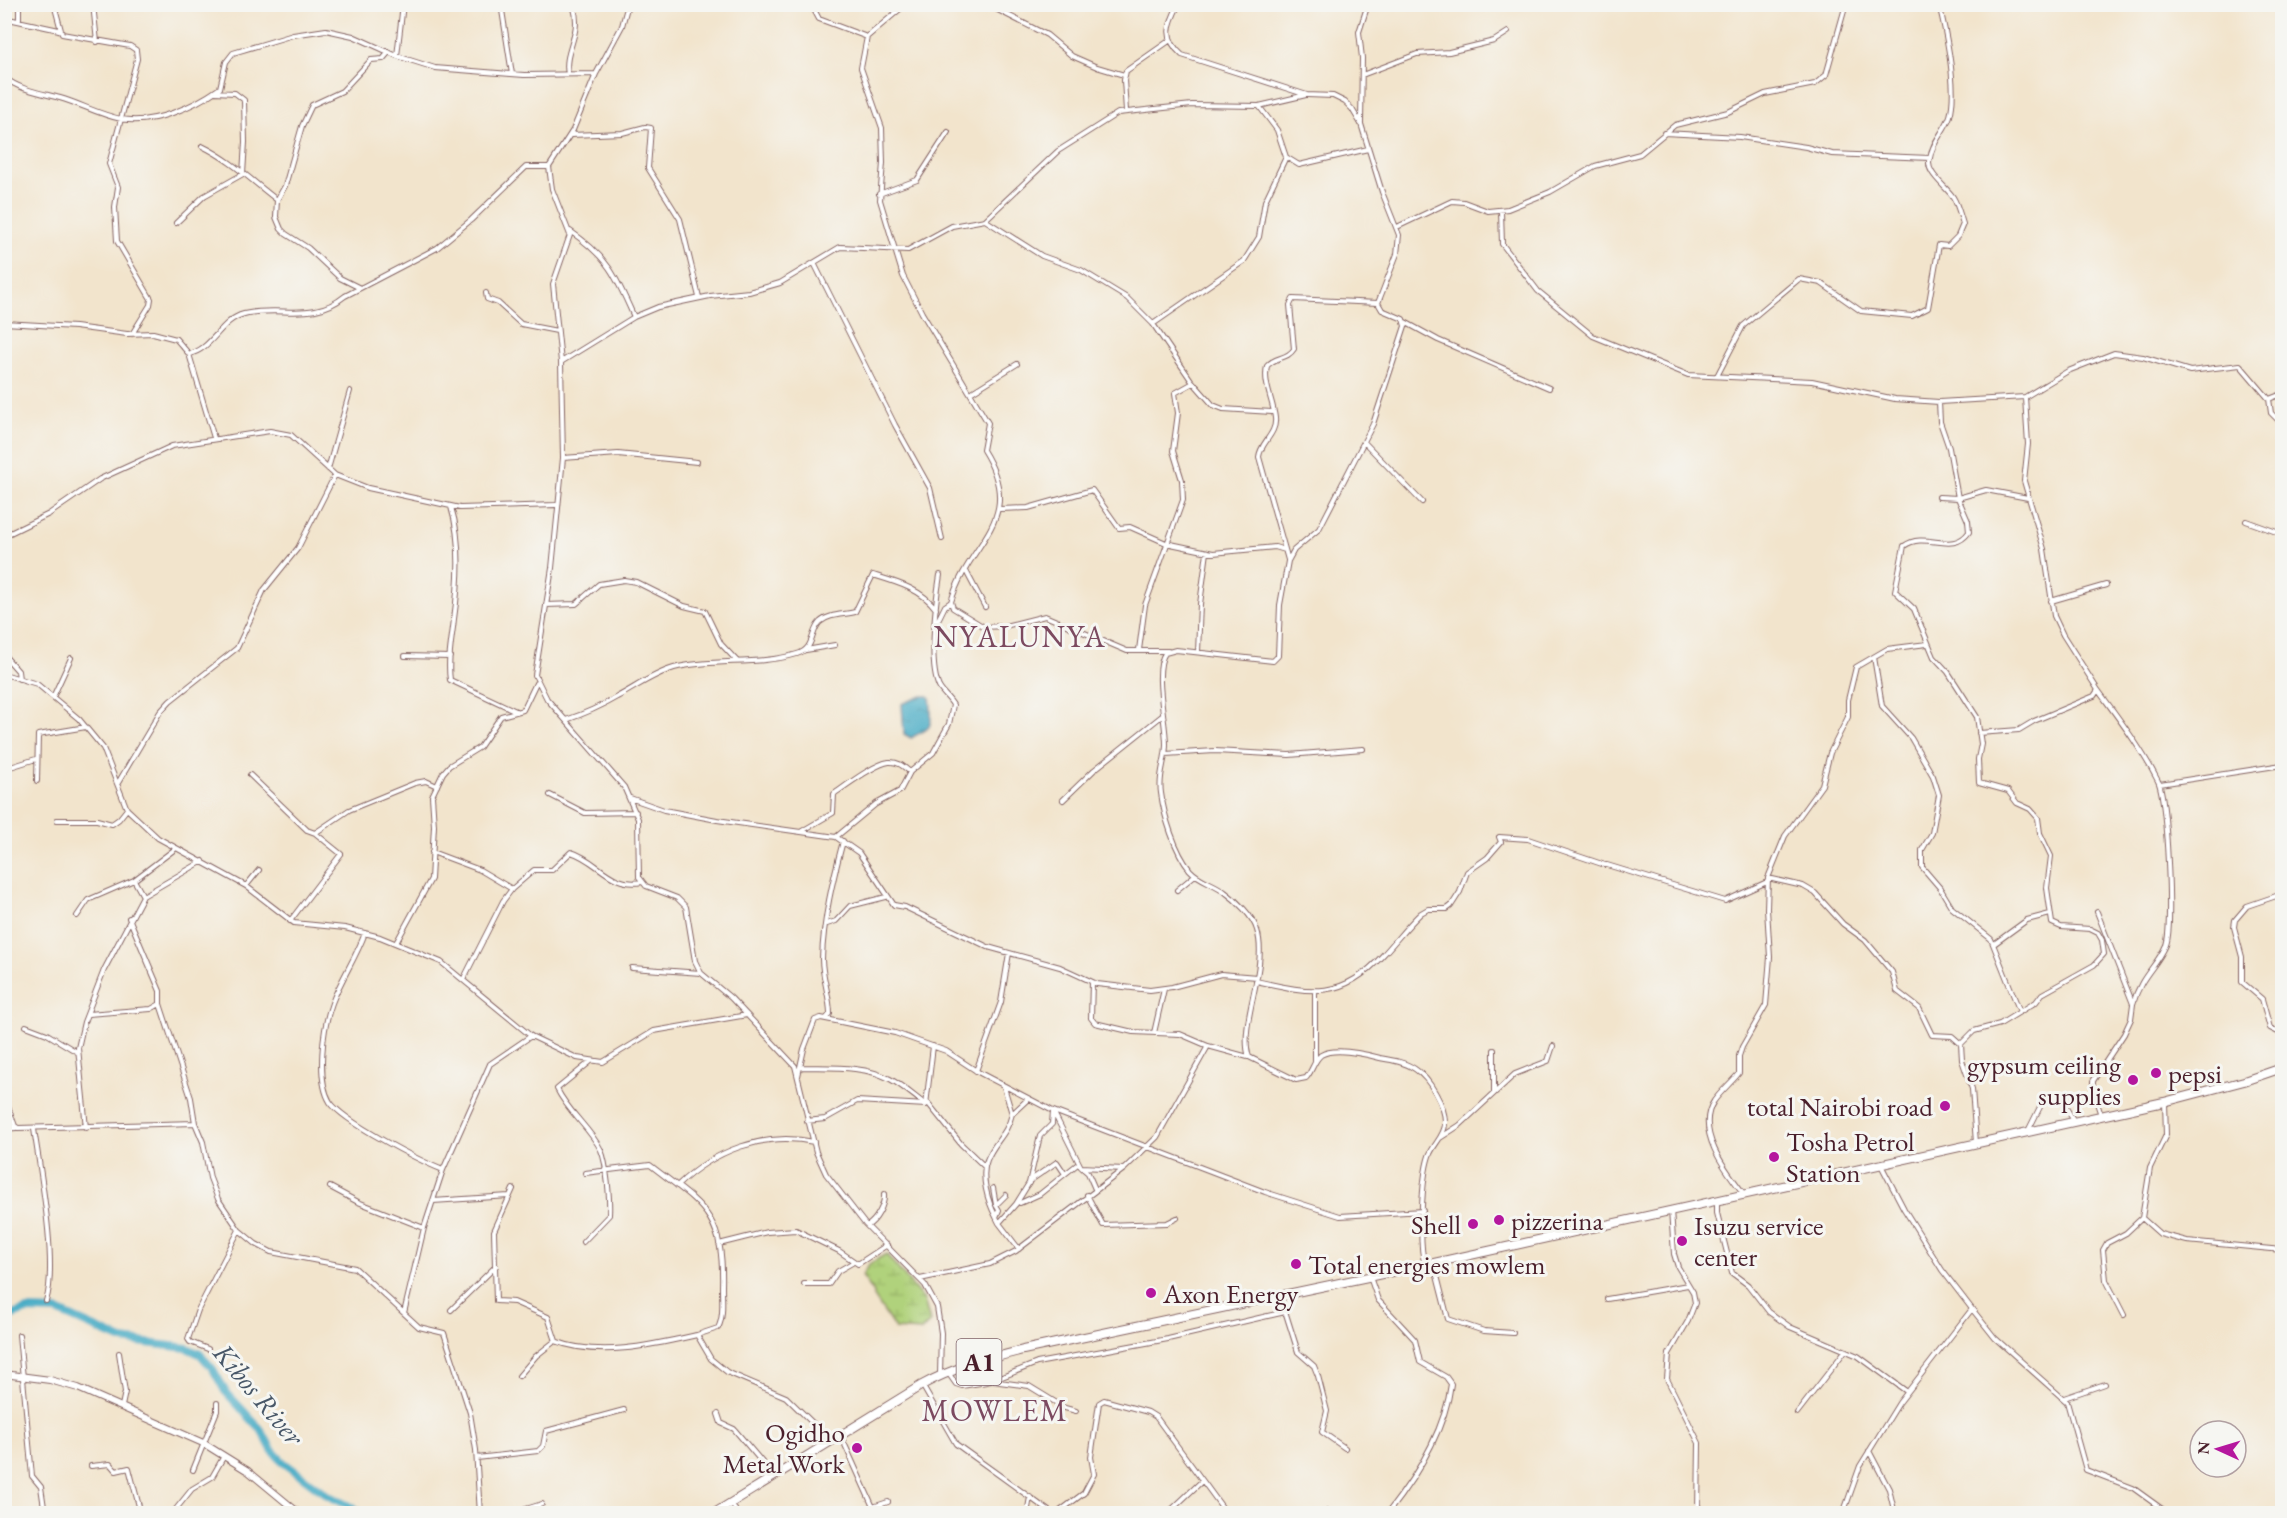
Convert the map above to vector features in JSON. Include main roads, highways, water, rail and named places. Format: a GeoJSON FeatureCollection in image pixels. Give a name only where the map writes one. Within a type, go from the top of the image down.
{"type":"FeatureCollection","features":[{"type":"Feature","properties":{"kind":"highway","name":"A1"},"geometry":{"type":"LineString","coordinates":[[713,1514],[830,1440],[944,1373],[1023,1350],[1280,1294],[1370,1277],[2164,1102],[2283,1068]]}},
{"type":"Feature","properties":{"kind":"main road"},"geometry":{"type":"LineString","coordinates":[[4,1374],[78,1388],[203,1443],[225,1455],[300,1514]]}},
{"type":"Feature","properties":{"kind":"water"},"geometry":{"type":"Polygon","coordinates":[[[922,696],[930,698],[931,722],[927,728],[911,738],[904,734],[902,704],[922,696]]]}},
{"type":"Feature","properties":{"kind":"waterway","name":"Kibos River"},"geometry":{"type":"LineString","coordinates":[[4,1318],[27,1310],[57,1311],[122,1340],[187,1348],[200,1354],[213,1369],[225,1391],[262,1431],[272,1450],[283,1462],[327,1495],[365,1514]]}},
{"type":"Feature","properties":{"kind":"place","name":"pepsi"},"geometry":{"type":"Point","coordinates":[2156,1073]}},
{"type":"Feature","properties":{"kind":"place","name":"gypsum ceiling supplies"},"geometry":{"type":"Point","coordinates":[2133,1080]}},
{"type":"Feature","properties":{"kind":"place","name":"total Nairobi road"},"geometry":{"type":"Point","coordinates":[1945,1106]}},
{"type":"Feature","properties":{"kind":"place","name":"Tosha Petrol Station"},"geometry":{"type":"Point","coordinates":[1774,1157]}},
{"type":"Feature","properties":{"kind":"place","name":"pizzerina"},"geometry":{"type":"Point","coordinates":[1499,1220]}},
{"type":"Feature","properties":{"kind":"place","name":"Shell"},"geometry":{"type":"Point","coordinates":[1473,1224]}},
{"type":"Feature","properties":{"kind":"place","name":"Isuzu service center"},"geometry":{"type":"Point","coordinates":[1682,1241]}},
{"type":"Feature","properties":{"kind":"place","name":"Total energies mowlem"},"geometry":{"type":"Point","coordinates":[1296,1264]}},
{"type":"Feature","properties":{"kind":"place","name":"Axon Energy"},"geometry":{"type":"Point","coordinates":[1151,1293]}},
{"type":"Feature","properties":{"kind":"place","name":"Ogidho Metal Work"},"geometry":{"type":"Point","coordinates":[857,1448]}},
{"type":"Feature","properties":{"kind":"district","name":"NYALUNYA"},"geometry":{"type":"Point","coordinates":[1020,636]}},
{"type":"Feature","properties":{"kind":"district","name":"MOWLEM"},"geometry":{"type":"Point","coordinates":[995,1410]}}]}
